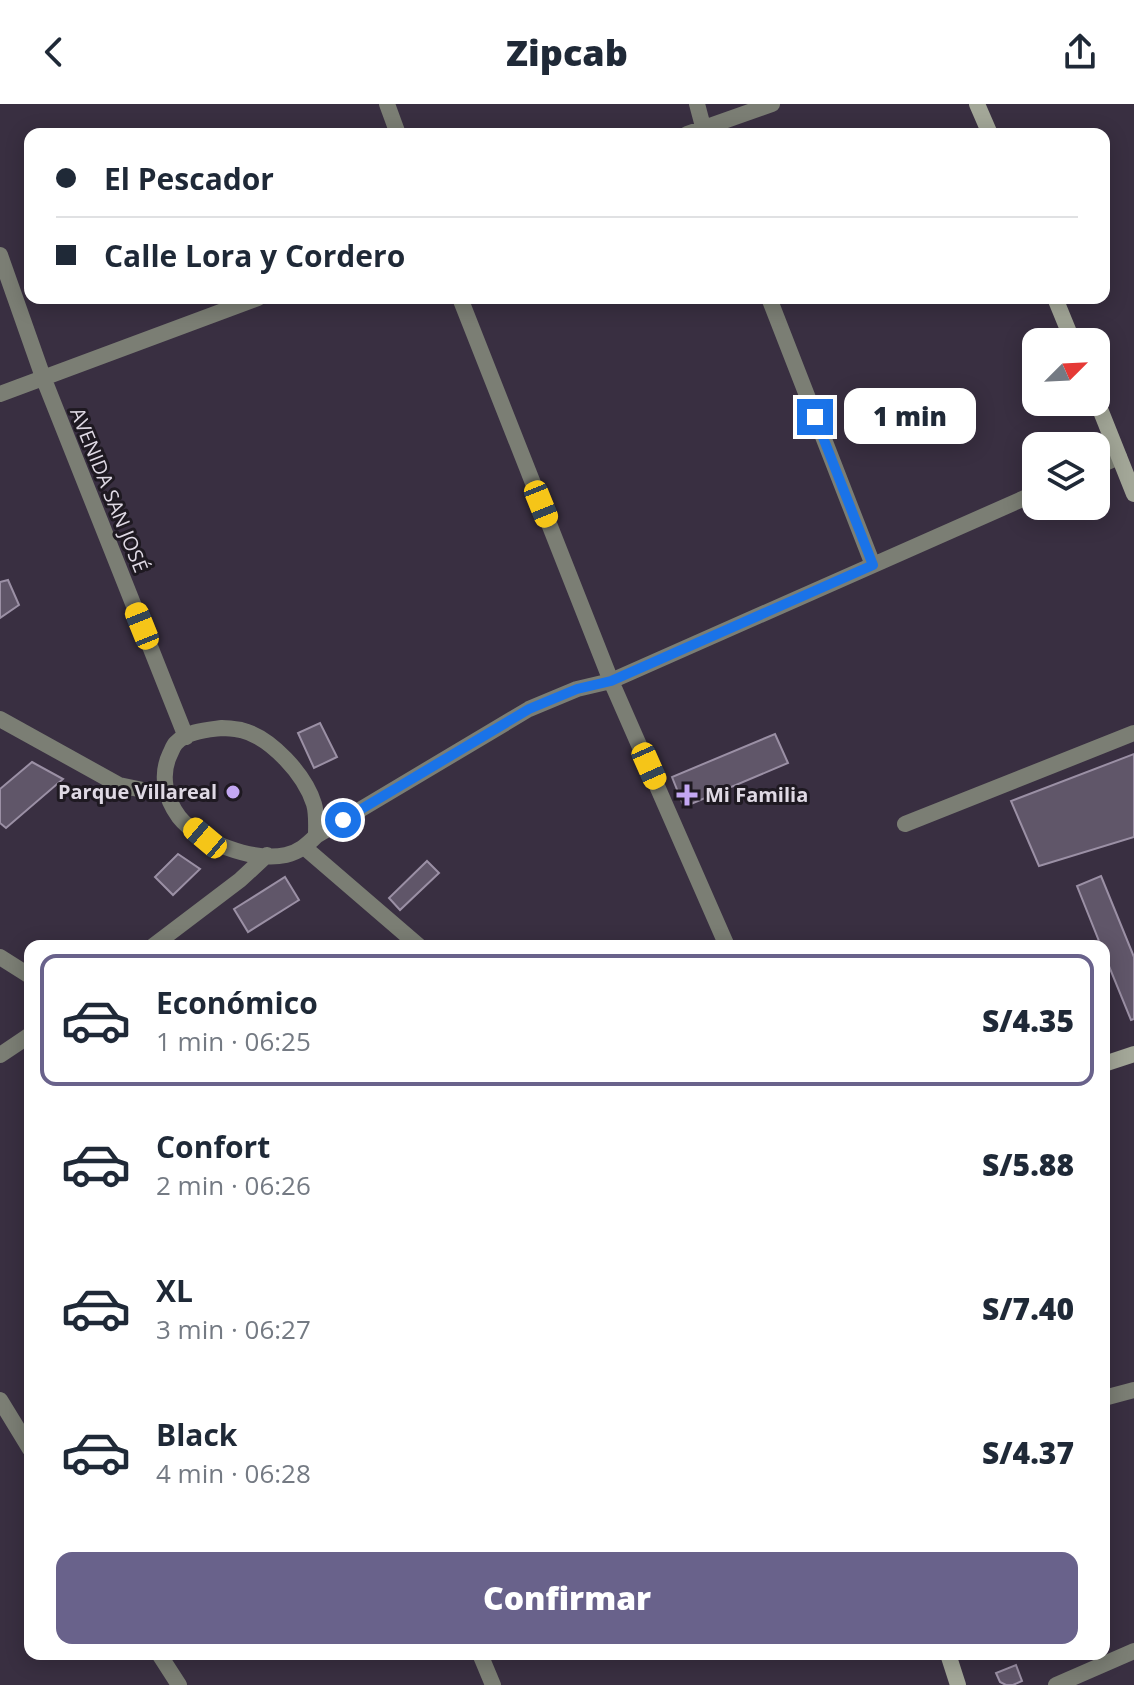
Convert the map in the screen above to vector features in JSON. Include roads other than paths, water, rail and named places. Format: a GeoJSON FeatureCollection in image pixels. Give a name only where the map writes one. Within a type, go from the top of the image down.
{"type":"FeatureCollection","features":[{"type":"Feature","properties":{"kind":"street"},"geometry":{"type":"LineString","coordinates":[[387,104],[396,128]]}},
{"type":"Feature","properties":{"kind":"street"},"geometry":{"type":"LineString","coordinates":[[697,104],[703,128]]}},
{"type":"Feature","properties":{"kind":"street"},"geometry":{"type":"LineString","coordinates":[[712,128],[772,104]]}},
{"type":"Feature","properties":{"kind":"street"},"geometry":{"type":"LineString","coordinates":[[977,104],[987,128]]}},
{"type":"Feature","properties":{"kind":"street","name":"AVENIDA SAN JOSÉ"},"geometry":{"type":"LineString","coordinates":[[0,255],[43,377],[186,737]]}},
{"type":"Feature","properties":{"kind":"street"},"geometry":{"type":"LineString","coordinates":[[0,394],[242,304]]}},
{"type":"Feature","properties":{"kind":"street"},"geometry":{"type":"LineString","coordinates":[[462,304],[611,681],[721,940]]}},
{"type":"Feature","properties":{"kind":"street"},"geometry":{"type":"LineString","coordinates":[[771,304],[873,565]]}},
{"type":"Feature","properties":{"kind":"street"},"geometry":{"type":"LineString","coordinates":[[1057,304],[1067,328]]}},
{"type":"Feature","properties":{"kind":"street"},"geometry":{"type":"LineString","coordinates":[[1103,416],[1134,494]]}},
{"type":"Feature","properties":{"kind":"street"},"geometry":{"type":"LineString","coordinates":[[1110,461],[1119,457]]}},
{"type":"Feature","properties":{"kind":"street"},"geometry":{"type":"LineString","coordinates":[[310,842],[316,819],[313,802],[293,766],[268,742],[243,730],[222,728],[198,731],[176,743],[164,768],[167,795],[180,817],[205,838],[242,852],[283,855],[310,842],[529,709],[577,689],[611,681],[1022,499]]}},
{"type":"Feature","properties":{"kind":"street"},"geometry":{"type":"LineString","coordinates":[[0,719],[119,785],[167,795]]}},
{"type":"Feature","properties":{"kind":"street"},"geometry":{"type":"LineString","coordinates":[[905,824],[1134,733]]}},
{"type":"Feature","properties":{"kind":"street"},"geometry":{"type":"LineString","coordinates":[[310,842],[413,940]]}},
{"type":"Feature","properties":{"kind":"street"},"geometry":{"type":"LineString","coordinates":[[161,940],[240,880],[267,855]]}},
{"type":"Feature","properties":{"kind":"street"},"geometry":{"type":"LineString","coordinates":[[0,957],[24,972]]}},
{"type":"Feature","properties":{"kind":"street"},"geometry":{"type":"LineString","coordinates":[[0,1055],[24,1039]]}},
{"type":"Feature","properties":{"kind":"street"},"geometry":{"type":"LineString","coordinates":[[1110,1062],[1134,1054]]}},
{"type":"Feature","properties":{"kind":"street"},"geometry":{"type":"LineString","coordinates":[[1110,1396],[1134,1390]]}},
{"type":"Feature","properties":{"kind":"street"},"geometry":{"type":"LineString","coordinates":[[0,1400],[24,1439]]}},
{"type":"Feature","properties":{"kind":"street"},"geometry":{"type":"LineString","coordinates":[[1056,1685],[1134,1651]]}},
{"type":"Feature","properties":{"kind":"street"},"geometry":{"type":"LineString","coordinates":[[163,1660],[179,1685]]}},
{"type":"Feature","properties":{"kind":"street"},"geometry":{"type":"LineString","coordinates":[[483,1660],[493,1685]]}},
{"type":"Feature","properties":{"kind":"street"},"geometry":{"type":"LineString","coordinates":[[950,1660],[958,1685]]}},
{"type":"Feature","properties":{"kind":"place","name":"Parque Villareal"},"geometry":{"type":"Point","coordinates":[233,792]}},
{"type":"Feature","properties":{"kind":"place","name":"Mi Familia"},"geometry":{"type":"Point","coordinates":[687,795]}}]}
